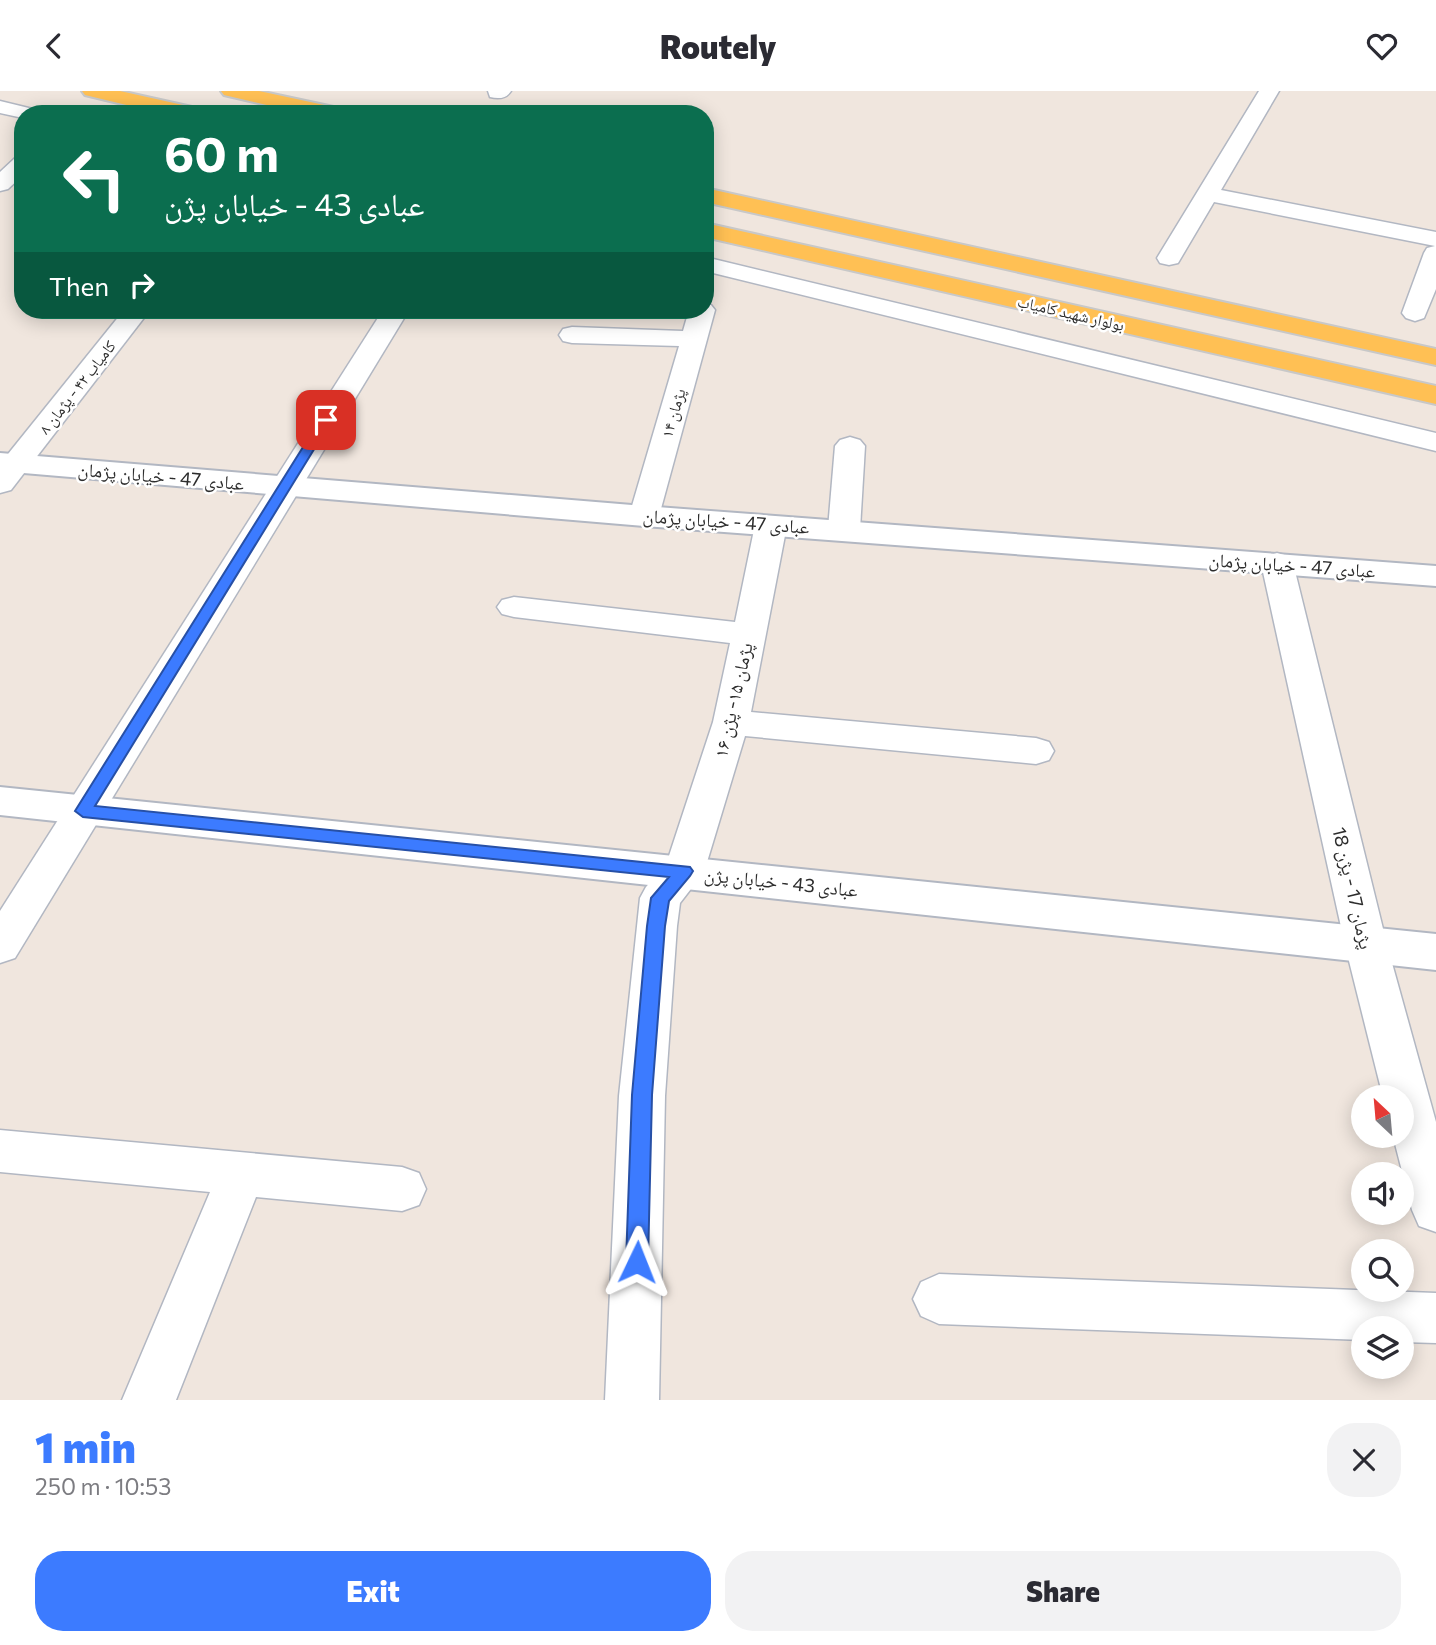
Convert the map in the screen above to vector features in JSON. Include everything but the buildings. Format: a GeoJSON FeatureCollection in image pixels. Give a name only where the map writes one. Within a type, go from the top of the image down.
{"type":"FeatureCollection","features":[{"type":"Feature","properties":{"kind":"main road"},"geometry":{"type":"LineString","coordinates":[[92,91],[153,105]]}},
{"type":"Feature","properties":{"kind":"main road"},"geometry":{"type":"LineString","coordinates":[[231,91],[294,105]]}},
{"type":"Feature","properties":{"kind":"main road","name":"بولوار شهید کامیاب"},"geometry":{"type":"LineString","coordinates":[[714,197],[1436,357]]}},
{"type":"Feature","properties":{"kind":"main road"},"geometry":{"type":"LineString","coordinates":[[714,225],[739,202]]}},
{"type":"Feature","properties":{"kind":"main road","name":"بولوار شهید کامیاب"},"geometry":{"type":"LineString","coordinates":[[714,232],[1436,395]]}},
{"type":"Feature","properties":{"kind":"street"},"geometry":{"type":"LineString","coordinates":[[1169,258],[1269,91]]}},
{"type":"Feature","properties":{"kind":"street"},"geometry":{"type":"LineString","coordinates":[[0,184],[14,171]]}},
{"type":"Feature","properties":{"kind":"street"},"geometry":{"type":"LineString","coordinates":[[1207,194],[1436,239]]}},
{"type":"Feature","properties":{"kind":"street"},"geometry":{"type":"LineString","coordinates":[[1415,313],[1436,253]]}},
{"type":"Feature","properties":{"kind":"street"},"geometry":{"type":"LineString","coordinates":[[714,266],[1436,442]]}},
{"type":"Feature","properties":{"kind":"street","name":"کامیاب ۴۲ - پژمان ۸"},"geometry":{"type":"LineString","coordinates":[[6,470],[129,319]]}},
{"type":"Feature","properties":{"kind":"street"},"geometry":{"type":"LineString","coordinates":[[0,946],[390,319]]}},
{"type":"Feature","properties":{"kind":"street","name":"پژمان ۱۴"},"geometry":{"type":"LineString","coordinates":[[644,516],[700,319]]}},
{"type":"Feature","properties":{"kind":"street"},"geometry":{"type":"LineString","coordinates":[[572,335],[694,339]]}},
{"type":"Feature","properties":{"kind":"street"},"geometry":{"type":"LineString","coordinates":[[844,530],[850,446]]}},
{"type":"Feature","properties":{"kind":"street","name":"عبادی 47 - خیابان پژمان"},"geometry":{"type":"LineString","coordinates":[[6,470],[284,487],[1436,576]]}},
{"type":"Feature","properties":{"kind":"street","name":"پژمان ۱۵- پژن ۱۶"},"geometry":{"type":"LineString","coordinates":[[684,871],[731,722],[771,525]]}},
{"type":"Feature","properties":{"kind":"street","name":"پژمان 17 - پژن 18"},"geometry":{"type":"LineString","coordinates":[[1277,563],[1366,945],[1436,1210]]}},
{"type":"Feature","properties":{"kind":"street"},"geometry":{"type":"LineString","coordinates":[[514,607],[749,634]]}},
{"type":"Feature","properties":{"kind":"street"},"geometry":{"type":"LineString","coordinates":[[731,722],[1036,751]]}},
{"type":"Feature","properties":{"kind":"street","name":"عبادی 43 - خیابان پژن"},"geometry":{"type":"LineString","coordinates":[[0,801],[1436,952]]}},
{"type":"Feature","properties":{"kind":"street"},"geometry":{"type":"LineString","coordinates":[[632,1400],[642,1095],[656,926],[660,898],[684,871]]}},
{"type":"Feature","properties":{"kind":"street"},"geometry":{"type":"LineString","coordinates":[[0,1151],[402,1189]]}},
{"type":"Feature","properties":{"kind":"street"},"geometry":{"type":"LineString","coordinates":[[149,1400],[242,1173]]}},
{"type":"Feature","properties":{"kind":"street"},"geometry":{"type":"LineString","coordinates":[[939,1299],[1436,1318]]}},
{"type":"Feature","properties":{"kind":"route"},"geometry":{"type":"LineString","coordinates":[[326,420],[83,811],[684,871],[660,898],[656,926],[642,1095],[637,1262]]}}]}
